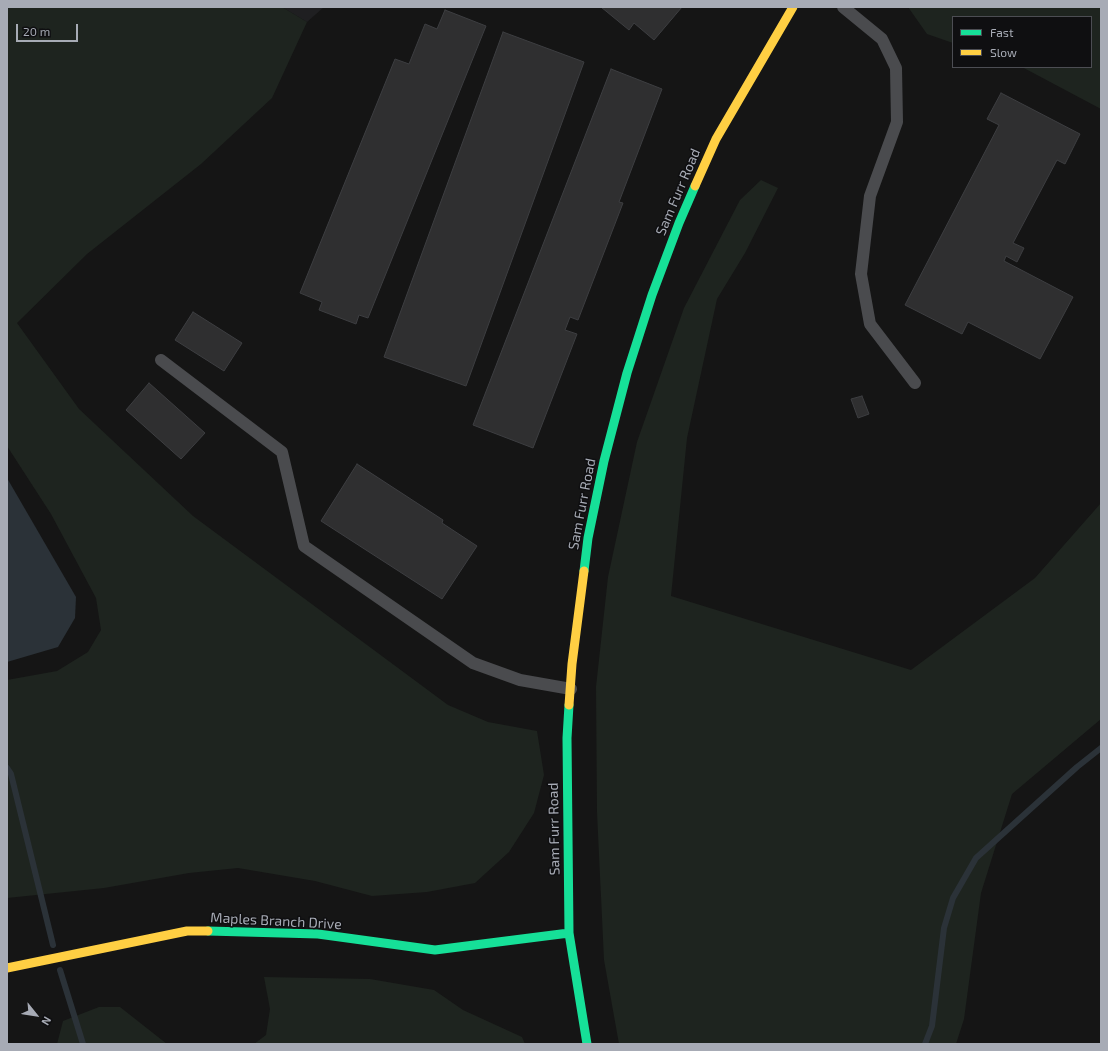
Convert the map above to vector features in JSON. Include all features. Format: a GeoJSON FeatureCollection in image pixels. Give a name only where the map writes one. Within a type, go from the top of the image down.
{"type":"FeatureCollection","features":[{"type":"Feature","properties":{"kind":"main road","name":"Sam Furr Road"},"geometry":{"type":"LineString","coordinates":[[587,1044],[569,934],[567,804],[568,738],[571,689],[582,578],[588,538],[604,461],[627,373],[652,295],[676,230],[716,139],[789,9]]}},
{"type":"Feature","properties":{"kind":"main road","name":"Maples Branch Drive"},"geometry":{"type":"LineString","coordinates":[[7,968],[187,931],[318,934],[435,950],[569,934]]}},
{"type":"Feature","properties":{"kind":"lane"},"geometry":{"type":"LineString","coordinates":[[843,7],[882,39],[896,68],[897,122],[870,196],[861,274],[870,324],[915,383]]}},
{"type":"Feature","properties":{"kind":"lane"},"geometry":{"type":"LineString","coordinates":[[161,360],[282,452],[304,546],[473,663],[520,680],[571,689]]}},
{"type":"Feature","properties":{"kind":"shaded area"},"geometry":{"type":"Polygon","coordinates":[[[7,7],[282,7],[307,22],[272,98],[201,164],[87,254],[17,323],[79,409],[193,516],[448,705],[488,722],[537,731],[544,775],[534,813],[509,852],[475,883],[427,892],[372,896],[315,881],[238,868],[189,873],[104,888],[7,898],[7,680],[57,671],[88,652],[101,630],[96,598],[51,514],[7,446],[7,7]]]}},
{"type":"Feature","properties":{"kind":"shaded area"},"geometry":{"type":"Polygon","coordinates":[[[282,7],[324,7],[307,22],[282,7]]]}},
{"type":"Feature","properties":{"kind":"shaded area"},"geometry":{"type":"Polygon","coordinates":[[[908,7],[1101,7],[1101,109],[1024,68],[1092,68],[1092,16],[952,16],[952,43],[927,34],[908,7]]]}},
{"type":"Feature","properties":{"kind":"shaded area"},"geometry":{"type":"Polygon","coordinates":[[[761,180],[778,188],[745,253],[717,299],[687,438],[671,596],[911,670],[1035,578],[1101,503],[1101,719],[1012,794],[981,893],[964,1019],[956,1044],[619,1044],[604,960],[597,812],[596,687],[608,577],[637,442],[684,308],[740,200],[761,180]]]}},
{"type":"Feature","properties":{"kind":"shaded area"},"geometry":{"type":"Polygon","coordinates":[[[7,478],[76,597],[75,618],[58,647],[7,662],[7,478]]]}},
{"type":"Feature","properties":{"kind":"shaded area"},"geometry":{"type":"Polygon","coordinates":[[[264,977],[370,979],[434,990],[463,1010],[522,1037],[525,1044],[254,1044],[266,1035],[270,1009],[264,977]]]}},
{"type":"Feature","properties":{"kind":"shaded area"},"geometry":{"type":"Polygon","coordinates":[[[99,1007],[120,1007],[167,1044],[57,1044],[63,1021],[99,1007]]]}},
{"type":"Feature","properties":{"kind":"building"},"geometry":{"type":"Polygon","coordinates":[[[601,7],[682,7],[654,40],[634,23],[629,30],[601,7]]]}},
{"type":"Feature","properties":{"kind":"building"},"geometry":{"type":"Polygon","coordinates":[[[445,10],[486,26],[368,318],[359,315],[356,324],[319,310],[322,302],[300,293],[395,59],[409,64],[425,24],[437,29],[445,10]]]}},
{"type":"Feature","properties":{"kind":"building"},"geometry":{"type":"Polygon","coordinates":[[[503,32],[584,62],[466,386],[384,357],[503,32]]]}},
{"type":"Feature","properties":{"kind":"building"},"geometry":{"type":"Polygon","coordinates":[[[611,69],[662,89],[619,202],[623,203],[578,320],[570,317],[565,330],[577,334],[533,448],[473,425],[611,69]]]}},
{"type":"Feature","properties":{"kind":"building"},"geometry":{"type":"Polygon","coordinates":[[[1001,93],[1080,134],[1065,164],[1057,160],[1013,243],[1024,248],[1017,262],[1006,256],[1004,261],[1073,297],[1040,359],[968,322],[962,334],[905,305],[999,125],[987,119],[1001,93]]]}},
{"type":"Feature","properties":{"kind":"building"},"geometry":{"type":"Polygon","coordinates":[[[193,312],[242,343],[224,371],[175,340],[193,312]]]}},
{"type":"Feature","properties":{"kind":"building"},"geometry":{"type":"Polygon","coordinates":[[[149,383],[205,433],[181,459],[126,410],[149,383]]]}},
{"type":"Feature","properties":{"kind":"building"},"geometry":{"type":"Polygon","coordinates":[[[862,396],[869,414],[858,418],[851,399],[862,396]]]}},
{"type":"Feature","properties":{"kind":"building"},"geometry":{"type":"Polygon","coordinates":[[[357,464],[443,520],[442,523],[477,546],[442,599],[321,521],[357,464]]]}},
{"type":"Feature","properties":{"kind":"waterway"},"geometry":{"type":"LineString","coordinates":[[925,1044],[932,1026],[944,928],[953,898],[976,858],[1077,767],[1101,748]]}},
{"type":"Feature","properties":{"kind":"waterway"},"geometry":{"type":"LineString","coordinates":[[7,768],[11,774],[53,945]]}},
{"type":"Feature","properties":{"kind":"waterway"},"geometry":{"type":"LineString","coordinates":[[60,970],[83,1044]]}},
{"type":"Feature","properties":{"kind":"traffic: fast"},"geometry":{"type":"LineString","coordinates":[[584,571],[588,538],[604,461],[627,373],[652,295],[679,223],[695,186]]}},
{"type":"Feature","properties":{"kind":"traffic: fast"},"geometry":{"type":"LineString","coordinates":[[569,705],[567,738],[569,933],[587,1044]]}},
{"type":"Feature","properties":{"kind":"traffic: fast"},"geometry":{"type":"LineString","coordinates":[[208,931],[318,934],[435,950],[569,933]]}},
{"type":"Feature","properties":{"kind":"traffic: slow"},"geometry":{"type":"LineString","coordinates":[[695,186],[716,139],[793,7]]}},
{"type":"Feature","properties":{"kind":"traffic: slow"},"geometry":{"type":"LineString","coordinates":[[569,705],[572,664],[584,571]]}},
{"type":"Feature","properties":{"kind":"traffic: slow"},"geometry":{"type":"LineString","coordinates":[[7,968],[187,931],[208,931]]}}]}
